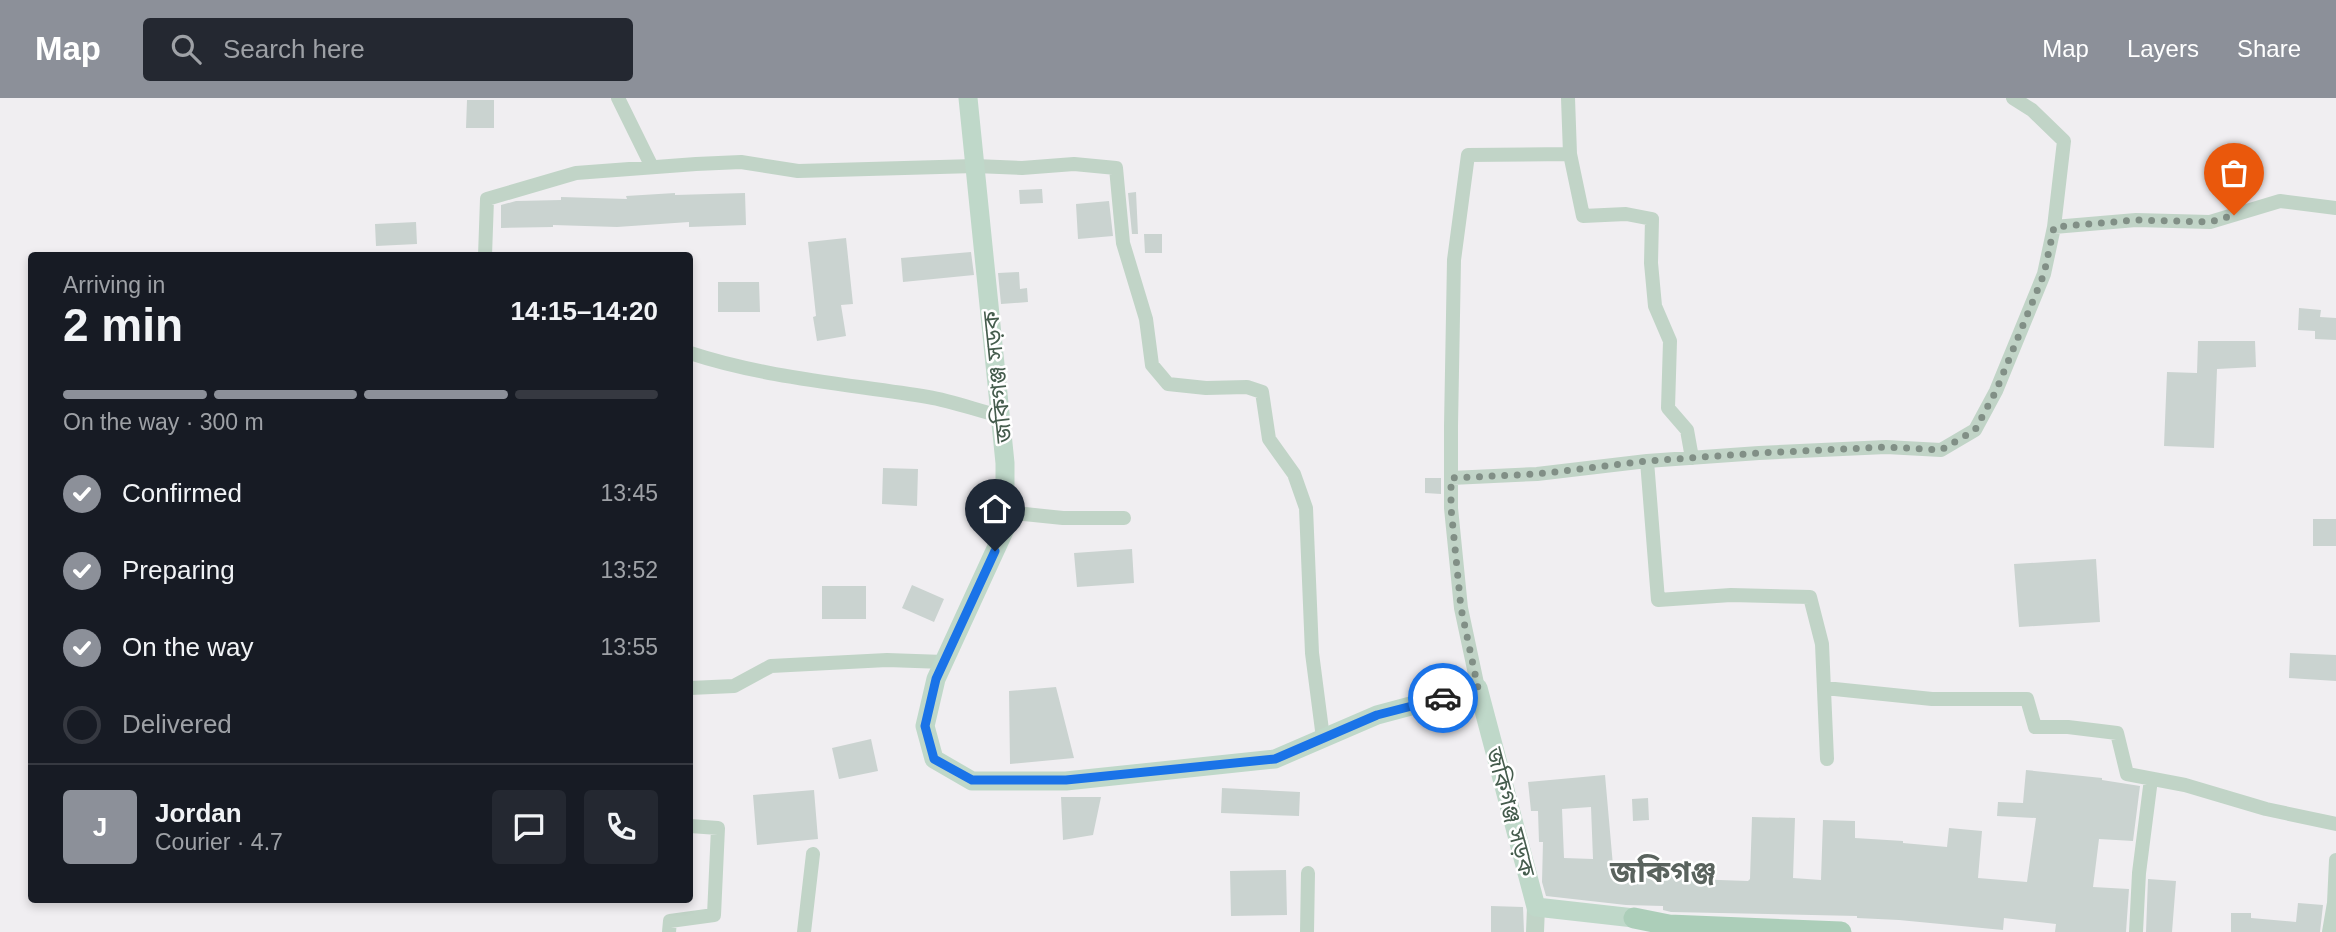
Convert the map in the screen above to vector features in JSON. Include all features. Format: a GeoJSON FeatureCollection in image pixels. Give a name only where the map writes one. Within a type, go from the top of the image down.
{"type":"FeatureCollection","features":[{"type":"Feature","properties":{"kind":"main road","name":"জকিগঞ্জ সড়ক"},"geometry":{"type":"LineString","coordinates":[[968,98],[1005,463],[1005,529],[936,679],[925,726],[934,759],[972,780],[1066,780],[1275,759],[1377,715],[1478,688],[1536,907],[1628,925]]}},
{"type":"Feature","properties":{"kind":"main road"},"geometry":{"type":"LineString","coordinates":[[1628,925],[1841,932]]}},
{"type":"Feature","properties":{"kind":"street"},"geometry":{"type":"LineString","coordinates":[[618,98],[652,167]]}},
{"type":"Feature","properties":{"kind":"street"},"geometry":{"type":"LineString","coordinates":[[1568,98],[1570,154],[1583,216],[1626,214],[1652,219],[1651,263],[1655,306],[1670,341],[1668,408],[1687,430],[1692,458]]}},
{"type":"Feature","properties":{"kind":"street"},"geometry":{"type":"LineString","coordinates":[[1451,478],[1537,474],[1647,461],[1759,453],[1886,447],[1941,450],[1975,430],[1996,391],[2044,274],[2054,227],[2064,141],[2032,110],[2013,98]]}},
{"type":"Feature","properties":{"kind":"street"},"geometry":{"type":"LineString","coordinates":[[1478,688],[1461,608],[1451,508],[1454,260],[1468,155],[1570,154]]}},
{"type":"Feature","properties":{"kind":"street"},"geometry":{"type":"LineString","coordinates":[[485,252],[487,199],[576,173],[741,162],[798,171],[975,166],[1022,168],[1074,164],[1116,168],[1123,243],[1146,319],[1152,365],[1168,384],[1206,388],[1247,387],[1262,392],[1269,439],[1294,474],[1306,508],[1312,653],[1323,738]]}},
{"type":"Feature","properties":{"kind":"street"},"geometry":{"type":"LineString","coordinates":[[2054,227],[2136,220],[2210,222],[2280,201],[2336,208]]}},
{"type":"Feature","properties":{"kind":"street"},"geometry":{"type":"LineString","coordinates":[[693,354],[726,365],[930,397],[1000,416]]}},
{"type":"Feature","properties":{"kind":"street"},"geometry":{"type":"LineString","coordinates":[[1647,461],[1658,600],[1731,595],[1810,597],[1822,644],[1828,760]]}},
{"type":"Feature","properties":{"kind":"street"},"geometry":{"type":"LineString","coordinates":[[1005,512],[1063,518],[1124,518]]}},
{"type":"Feature","properties":{"kind":"street"},"geometry":{"type":"LineString","coordinates":[[693,688],[734,686],[772,666],[887,660],[944,663]]}},
{"type":"Feature","properties":{"kind":"street"},"geometry":{"type":"LineString","coordinates":[[1825,688],[1932,699],[2028,699],[2035,727],[2068,727],[2117,733],[2127,774],[2223,794],[2266,809],[2336,824]]}},
{"type":"Feature","properties":{"kind":"street"},"geometry":{"type":"LineString","coordinates":[[2136,932],[2139,873],[2151,779]]}},
{"type":"Feature","properties":{"kind":"street"},"geometry":{"type":"LineString","coordinates":[[669,932],[670,921],[714,915],[718,828],[693,826]]}},
{"type":"Feature","properties":{"kind":"street"},"geometry":{"type":"LineString","coordinates":[[804,932],[813,854]]}},
{"type":"Feature","properties":{"kind":"street"},"geometry":{"type":"LineString","coordinates":[[2329,932],[2334,903],[2336,860]]}},
{"type":"Feature","properties":{"kind":"street"},"geometry":{"type":"LineString","coordinates":[[1307,932],[1308,873]]}},
{"type":"Feature","properties":{"kind":"street"},"geometry":{"type":"LineString","coordinates":[[1535,932],[1536,907]]}},
{"type":"Feature","properties":{"kind":"building"},"geometry":{"type":"Polygon","coordinates":[[[467,100],[494,100],[494,128],[466,128],[467,100]]]}},
{"type":"Feature","properties":{"kind":"building"},"geometry":{"type":"Polygon","coordinates":[[[1042,189],[1043,203],[1020,204],[1019,190],[1042,189]]]}},
{"type":"Feature","properties":{"kind":"building"},"geometry":{"type":"Polygon","coordinates":[[[1136,192],[1138,234],[1132,234],[1128,193],[1136,192]]]}},
{"type":"Feature","properties":{"kind":"building"},"geometry":{"type":"Polygon","coordinates":[[[745,193],[746,225],[689,227],[689,222],[617,227],[553,225],[501,228],[501,205],[516,201],[561,200],[561,197],[627,199],[626,196],[745,193]]]}},
{"type":"Feature","properties":{"kind":"building"},"geometry":{"type":"Polygon","coordinates":[[[1109,201],[1113,236],[1078,239],[1076,204],[1109,201]]]}},
{"type":"Feature","properties":{"kind":"building"},"geometry":{"type":"Polygon","coordinates":[[[416,222],[417,244],[376,246],[375,224],[416,222]]]}},
{"type":"Feature","properties":{"kind":"building"},"geometry":{"type":"Polygon","coordinates":[[[1144,234],[1162,234],[1162,253],[1145,253],[1144,234]]]}},
{"type":"Feature","properties":{"kind":"building"},"geometry":{"type":"Polygon","coordinates":[[[846,238],[853,304],[841,305],[846,336],[817,341],[808,242],[846,238]]]}},
{"type":"Feature","properties":{"kind":"building"},"geometry":{"type":"Polygon","coordinates":[[[971,252],[974,275],[903,282],[901,258],[971,252]]]}},
{"type":"Feature","properties":{"kind":"building"},"geometry":{"type":"Polygon","coordinates":[[[1019,272],[1020,289],[1027,288],[1028,302],[1001,304],[998,273],[1019,272]]]}},
{"type":"Feature","properties":{"kind":"building"},"geometry":{"type":"Polygon","coordinates":[[[718,282],[759,282],[760,312],[718,312],[718,282]]]}},
{"type":"Feature","properties":{"kind":"building"},"geometry":{"type":"Polygon","coordinates":[[[2299,308],[2321,310],[2320,317],[2336,318],[2336,340],[2315,339],[2315,331],[2298,330],[2299,308]]]}},
{"type":"Feature","properties":{"kind":"building"},"geometry":{"type":"Polygon","coordinates":[[[2198,341],[2255,341],[2256,367],[2217,369],[2214,448],[2164,446],[2167,372],[2197,373],[2198,341]]]}},
{"type":"Feature","properties":{"kind":"building"},"geometry":{"type":"Polygon","coordinates":[[[883,468],[918,469],[917,506],[882,504],[883,468]]]}},
{"type":"Feature","properties":{"kind":"building"},"geometry":{"type":"Polygon","coordinates":[[[1425,478],[1441,478],[1441,494],[1425,493],[1425,478]]]}},
{"type":"Feature","properties":{"kind":"building"},"geometry":{"type":"Polygon","coordinates":[[[2313,519],[2336,519],[2336,546],[2313,546],[2313,519]]]}},
{"type":"Feature","properties":{"kind":"building"},"geometry":{"type":"Polygon","coordinates":[[[1132,549],[1134,583],[1077,587],[1074,553],[1132,549]]]}},
{"type":"Feature","properties":{"kind":"building"},"geometry":{"type":"Polygon","coordinates":[[[2096,559],[2100,622],[2019,627],[2014,564],[2096,559]]]}},
{"type":"Feature","properties":{"kind":"building"},"geometry":{"type":"Polygon","coordinates":[[[912,585],[944,599],[934,622],[902,608],[912,585]]]}},
{"type":"Feature","properties":{"kind":"building"},"geometry":{"type":"Polygon","coordinates":[[[822,586],[866,586],[866,619],[822,619],[822,586]]]}},
{"type":"Feature","properties":{"kind":"building"},"geometry":{"type":"Polygon","coordinates":[[[2290,653],[2336,655],[2336,681],[2289,678],[2290,653]]]}},
{"type":"Feature","properties":{"kind":"building"},"geometry":{"type":"Polygon","coordinates":[[[1056,687],[1074,758],[1010,764],[1009,691],[1056,687]]]}},
{"type":"Feature","properties":{"kind":"building"},"geometry":{"type":"Polygon","coordinates":[[[871,739],[878,771],[839,779],[832,748],[871,739]]]}},
{"type":"Feature","properties":{"kind":"building"},"geometry":{"type":"Polygon","coordinates":[[[2026,770],[2102,778],[2140,786],[2133,841],[2099,839],[2093,887],[2129,889],[2126,932],[2055,932],[2056,924],[2004,918],[2003,930],[1857,916],[1671,912],[1663,910],[1663,906],[1626,905],[1546,896],[1542,882],[1543,842],[1539,842],[1538,811],[1531,811],[1528,782],[1605,775],[1614,877],[1637,876],[1636,863],[1691,863],[1691,879],[1748,881],[1752,817],[1795,818],[1793,878],[1821,880],[1823,820],[1855,821],[1855,838],[1947,847],[1949,828],[1982,831],[1978,878],[2027,882],[2036,818],[1997,816],[1998,802],[2023,803],[2026,770]],[[1591,807],[1562,809],[1564,858],[1593,859],[1591,807]]]}},
{"type":"Feature","properties":{"kind":"building"},"geometry":{"type":"Polygon","coordinates":[[[1222,788],[1300,792],[1299,816],[1221,813],[1222,788]]]}},
{"type":"Feature","properties":{"kind":"building"},"geometry":{"type":"Polygon","coordinates":[[[814,790],[818,839],[757,845],[753,795],[814,790]]]}},
{"type":"Feature","properties":{"kind":"building"},"geometry":{"type":"Polygon","coordinates":[[[1061,797],[1101,797],[1093,835],[1063,840],[1061,797]]]}},
{"type":"Feature","properties":{"kind":"building"},"geometry":{"type":"Polygon","coordinates":[[[1648,798],[1649,820],[1633,821],[1632,799],[1648,798]]]}},
{"type":"Feature","properties":{"kind":"building"},"geometry":{"type":"Polygon","coordinates":[[[1286,870],[1287,915],[1231,916],[1230,871],[1286,870]]]}},
{"type":"Feature","properties":{"kind":"building"},"geometry":{"type":"Polygon","coordinates":[[[2148,879],[2176,881],[2172,932],[2146,932],[2148,879]]]}},
{"type":"Feature","properties":{"kind":"building"},"geometry":{"type":"Polygon","coordinates":[[[2298,903],[2323,905],[2320,932],[2231,932],[2231,913],[2251,913],[2251,918],[2296,922],[2298,903]]]}},
{"type":"Feature","properties":{"kind":"building"},"geometry":{"type":"Polygon","coordinates":[[[1491,906],[1523,907],[1524,932],[1491,932],[1491,906]]]}},
{"type":"Feature","properties":{"kind":"way so far"},"geometry":{"type":"LineString","coordinates":[[1443,698],[1478,688],[1461,608],[1451,508],[1451,478],[1537,474],[1647,461],[1759,453],[1886,447],[1941,450],[1975,430],[1996,391],[2044,274],[2054,227],[2136,220],[2210,222],[2234,215]]}},
{"type":"Feature","properties":{"kind":"district","name":"জকিগঞ্জ"},"geometry":{"type":"Point","coordinates":[1663,872]}},
{"type":"Feature","properties":{"kind":"route"},"geometry":{"type":"LineString","coordinates":[[995,551],[936,679],[925,726],[934,759],[972,780],[1066,780],[1275,759],[1377,715],[1443,698]]}}]}
